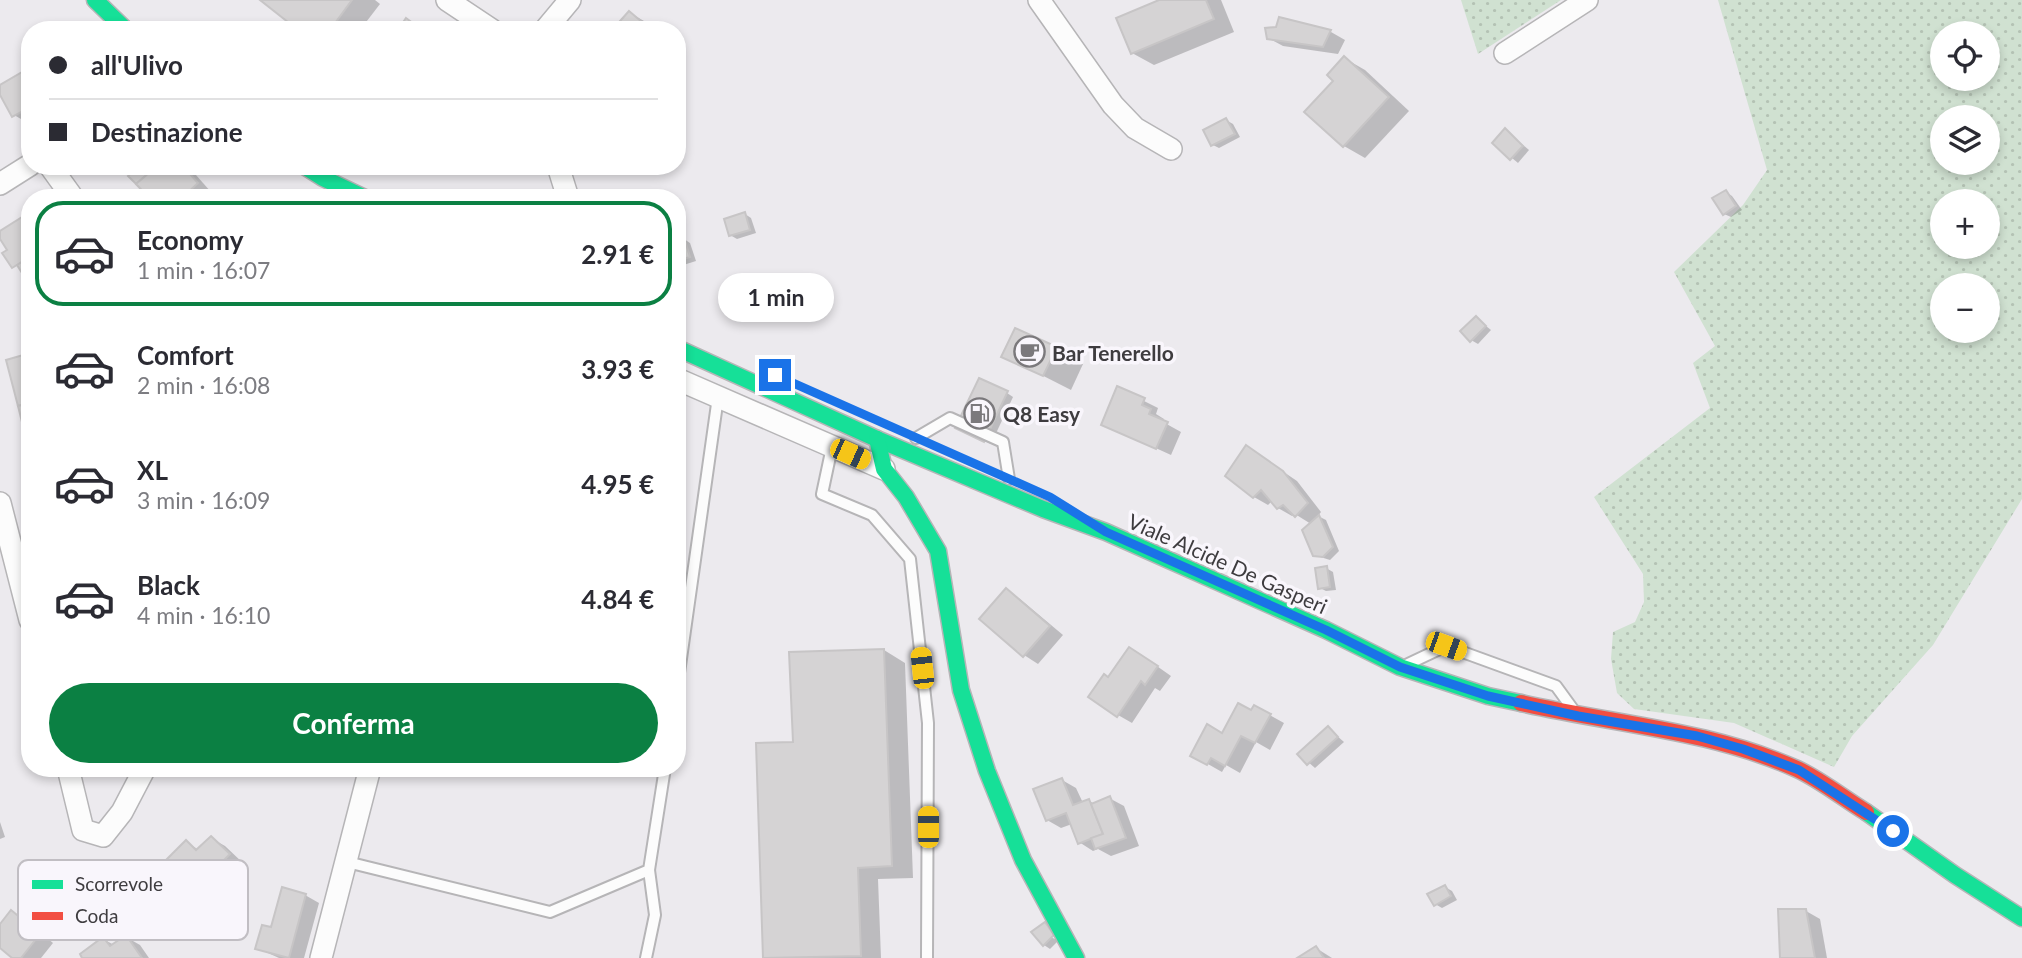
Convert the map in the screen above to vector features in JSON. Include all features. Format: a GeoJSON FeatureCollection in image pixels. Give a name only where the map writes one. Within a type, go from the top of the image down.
{"type":"FeatureCollection","features":[{"type":"Feature","properties":{"kind":"main road"},"geometry":{"type":"LineString","coordinates":[[95,0],[117,21]]}},
{"type":"Feature","properties":{"kind":"main road"},"geometry":{"type":"LineString","coordinates":[[318,175],[346,189]]}},
{"type":"Feature","properties":{"kind":"main road"},"geometry":{"type":"LineString","coordinates":[[686,336],[778,376]]}},
{"type":"Feature","properties":{"kind":"main road"},"geometry":{"type":"LineString","coordinates":[[686,352],[877,439],[1043,509],[1106,532]]}},
{"type":"Feature","properties":{"kind":"main road"},"geometry":{"type":"LineString","coordinates":[[910,435],[1050,497],[1106,532]]}},
{"type":"Feature","properties":{"kind":"main road"},"geometry":{"type":"LineString","coordinates":[[877,439],[884,469],[906,497],[938,551],[961,690],[987,771],[1023,860],[1076,958]]}},
{"type":"Feature","properties":{"kind":"main road","name":"Viale Alcide De Gasperi"},"geometry":{"type":"LineString","coordinates":[[1106,532],[1326,630],[1400,667],[1488,696],[1578,716],[1697,736],[1743,749],[1799,770],[1872,816],[2022,919]]}},
{"type":"Feature","properties":{"kind":"street"},"geometry":{"type":"LineString","coordinates":[[447,0],[478,21]]}},
{"type":"Feature","properties":{"kind":"street"},"geometry":{"type":"LineString","coordinates":[[552,21],[570,0]]}},
{"type":"Feature","properties":{"kind":"street"},"geometry":{"type":"LineString","coordinates":[[1039,0],[1113,105],[1135,128],[1171,149]]}},
{"type":"Feature","properties":{"kind":"street"},"geometry":{"type":"LineString","coordinates":[[1505,53],[1587,0]]}},
{"type":"Feature","properties":{"kind":"street"},"geometry":{"type":"LineString","coordinates":[[0,184],[21,171]]}},
{"type":"Feature","properties":{"kind":"street"},"geometry":{"type":"LineString","coordinates":[[686,383],[884,469]]}},
{"type":"Feature","properties":{"kind":"street"},"geometry":{"type":"LineString","coordinates":[[1,514],[21,587]]}},
{"type":"Feature","properties":{"kind":"street"},"geometry":{"type":"LineString","coordinates":[[70,777],[83,830],[103,836],[122,812],[140,777]]}},
{"type":"Feature","properties":{"kind":"street"},"geometry":{"type":"LineString","coordinates":[[321,958],[368,777]]}},
{"type":"Feature","properties":{"kind":"lane"},"geometry":{"type":"LineString","coordinates":[[686,623],[718,397]]}},
{"type":"Feature","properties":{"kind":"lane"},"geometry":{"type":"LineString","coordinates":[[910,435],[950,418],[1003,442],[1009,479]]}},
{"type":"Feature","properties":{"kind":"lane"},"geometry":{"type":"LineString","coordinates":[[832,447],[822,494],[872,515],[910,559],[928,723],[927,958]]}},
{"type":"Feature","properties":{"kind":"lane"},"geometry":{"type":"LineString","coordinates":[[1400,667],[1446,646],[1556,686],[1578,716]]}},
{"type":"Feature","properties":{"kind":"lane"},"geometry":{"type":"LineString","coordinates":[[646,958],[655,915],[649,870],[664,777]]}},
{"type":"Feature","properties":{"kind":"lane"},"geometry":{"type":"LineString","coordinates":[[347,862],[550,912],[649,870]]}},
{"type":"Feature","properties":{"kind":"green space"},"geometry":{"type":"Polygon","coordinates":[[[1461,0],[1561,0],[1478,54],[1461,0]]]}},
{"type":"Feature","properties":{"kind":"green space"},"geometry":{"type":"Polygon","coordinates":[[[1718,0],[2022,0],[2022,499],[1933,645],[1852,736],[1834,767],[1734,723],[1634,709],[1617,693],[1611,659],[1613,632],[1635,622],[1644,602],[1643,574],[1594,497],[1710,408],[1693,363],[1715,346],[1674,272],[1743,205],[1767,170],[1718,0]]]}},
{"type":"Feature","properties":{"kind":"building"},"geometry":{"type":"Polygon","coordinates":[[[260,0],[352,0],[337,21],[287,21],[260,0]]]}},
{"type":"Feature","properties":{"kind":"building"},"geometry":{"type":"Polygon","coordinates":[[[1159,0],[1206,0],[1214,19],[1131,54],[1116,18],[1159,0]]]}},
{"type":"Feature","properties":{"kind":"building"},"geometry":{"type":"Polygon","coordinates":[[[629,11],[641,21],[620,21],[629,11]]]}},
{"type":"Feature","properties":{"kind":"building"},"geometry":{"type":"Polygon","coordinates":[[[1279,17],[1331,30],[1323,47],[1267,39],[1265,28],[1276,27],[1279,17]]]}},
{"type":"Feature","properties":{"kind":"building"},"geometry":{"type":"Polygon","coordinates":[[[1344,56],[1389,97],[1343,147],[1304,112],[1333,81],[1327,75],[1344,56]]]}},
{"type":"Feature","properties":{"kind":"building"},"geometry":{"type":"Polygon","coordinates":[[[21,73],[21,112],[12,117],[0,95],[0,85],[21,73]]]}},
{"type":"Feature","properties":{"kind":"building"},"geometry":{"type":"Polygon","coordinates":[[[1226,118],[1235,134],[1211,146],[1203,130],[1226,118]]]}},
{"type":"Feature","properties":{"kind":"building"},"geometry":{"type":"Polygon","coordinates":[[[1505,128],[1523,146],[1510,160],[1492,143],[1505,128]]]}},
{"type":"Feature","properties":{"kind":"building"},"geometry":{"type":"Polygon","coordinates":[[[129,175],[146,175],[136,184],[129,175]]]}},
{"type":"Feature","properties":{"kind":"building"},"geometry":{"type":"Polygon","coordinates":[[[146,175],[191,175],[198,183],[192,189],[141,189],[136,184],[146,175]]]}},
{"type":"Feature","properties":{"kind":"building"},"geometry":{"type":"Polygon","coordinates":[[[1726,190],[1736,206],[1723,215],[1712,198],[1726,190]]]}},
{"type":"Feature","properties":{"kind":"building"},"geometry":{"type":"Polygon","coordinates":[[[745,212],[750,230],[729,236],[724,219],[745,212]]]}},
{"type":"Feature","properties":{"kind":"building"},"geometry":{"type":"Polygon","coordinates":[[[21,218],[21,262],[12,268],[2,253],[7,250],[0,239],[0,231],[21,218]]]}},
{"type":"Feature","properties":{"kind":"building"},"geometry":{"type":"Polygon","coordinates":[[[1476,316],[1486,326],[1470,342],[1460,331],[1476,316]]]}},
{"type":"Feature","properties":{"kind":"building","name":"Bar Tenerello"},"geometry":{"type":"Polygon","coordinates":[[[1015,328],[1057,347],[1043,376],[1001,357],[1015,328]]]}},
{"type":"Feature","properties":{"kind":"building"},"geometry":{"type":"Polygon","coordinates":[[[21,356],[21,405],[18,406],[6,360],[21,356]]]}},
{"type":"Feature","properties":{"kind":"building"},"geometry":{"type":"Polygon","coordinates":[[[979,378],[1008,391],[984,442],[955,428],[979,378]]]}},
{"type":"Feature","properties":{"kind":"building"},"geometry":{"type":"Polygon","coordinates":[[[1117,386],[1145,398],[1142,405],[1151,409],[1149,414],[1168,422],[1156,449],[1101,425],[1117,386]]]}},
{"type":"Feature","properties":{"kind":"building"},"geometry":{"type":"Polygon","coordinates":[[[1246,445],[1283,471],[1308,503],[1295,517],[1283,505],[1277,509],[1261,490],[1253,498],[1225,476],[1246,445]]]}},
{"type":"Feature","properties":{"kind":"building"},"geometry":{"type":"Polygon","coordinates":[[[1319,515],[1333,547],[1323,557],[1313,556],[1302,530],[1319,515]]]}},
{"type":"Feature","properties":{"kind":"building"},"geometry":{"type":"Polygon","coordinates":[[[1327,566],[1330,587],[1318,589],[1315,568],[1327,566]]]}},
{"type":"Feature","properties":{"kind":"building"},"geometry":{"type":"Polygon","coordinates":[[[1006,588],[1050,626],[1023,657],[979,619],[1006,588]]]}},
{"type":"Feature","properties":{"kind":"building"},"geometry":{"type":"Polygon","coordinates":[[[1129,647],[1158,666],[1145,685],[1141,681],[1117,717],[1088,697],[1104,674],[1108,677],[1129,647]]]}},
{"type":"Feature","properties":{"kind":"building"},"geometry":{"type":"Polygon","coordinates":[[[884,649],[892,866],[858,868],[861,956],[763,958],[756,743],[793,742],[789,652],[884,649]]]}},
{"type":"Feature","properties":{"kind":"building"},"geometry":{"type":"Polygon","coordinates":[[[1238,703],[1251,710],[1254,705],[1271,714],[1255,743],[1241,736],[1225,766],[1211,758],[1207,765],[1190,756],[1207,724],[1222,733],[1238,703]]]}},
{"type":"Feature","properties":{"kind":"building"},"geometry":{"type":"Polygon","coordinates":[[[1328,726],[1338,737],[1307,765],[1297,754],[1328,726]]]}},
{"type":"Feature","properties":{"kind":"building"},"geometry":{"type":"Polygon","coordinates":[[[1062,778],[1073,805],[1089,799],[1103,834],[1078,844],[1066,813],[1046,821],[1033,789],[1062,778]]]}},
{"type":"Feature","properties":{"kind":"building"},"geometry":{"type":"Polygon","coordinates":[[[1110,796],[1126,838],[1095,849],[1091,838],[1103,834],[1091,804],[1110,796]]]}},
{"type":"Feature","properties":{"kind":"building"},"geometry":{"type":"Polygon","coordinates":[[[211,836],[230,854],[224,860],[166,860],[186,840],[196,850],[211,836]]]}},
{"type":"Feature","properties":{"kind":"building"},"geometry":{"type":"Polygon","coordinates":[[[1445,885],[1451,896],[1434,906],[1427,894],[1445,885]]]}},
{"type":"Feature","properties":{"kind":"building"},"geometry":{"type":"Polygon","coordinates":[[[282,887],[306,894],[289,958],[255,949],[262,925],[271,927],[282,887]]]}},
{"type":"Feature","properties":{"kind":"building"},"geometry":{"type":"Polygon","coordinates":[[[1778,909],[1806,909],[1815,958],[1780,958],[1778,909]]]}},
{"type":"Feature","properties":{"kind":"building"},"geometry":{"type":"Polygon","coordinates":[[[11,910],[18,916],[18,940],[35,940],[21,958],[12,958],[0,948],[0,924],[11,910]]]}},
{"type":"Feature","properties":{"kind":"building"},"geometry":{"type":"Polygon","coordinates":[[[1045,922],[1054,935],[1043,946],[1031,932],[1045,922]]]}},
{"type":"Feature","properties":{"kind":"building"},"geometry":{"type":"Polygon","coordinates":[[[99,940],[105,940],[110,946],[119,940],[129,940],[142,958],[82,958],[80,954],[99,940]]]}},
{"type":"Feature","properties":{"kind":"building"},"geometry":{"type":"Polygon","coordinates":[[[1316,946],[1324,958],[1297,958],[1316,946]]]}},
{"type":"Feature","properties":{"kind":"traffic: fast"},"geometry":{"type":"LineString","coordinates":[[95,0],[117,21]]}},
{"type":"Feature","properties":{"kind":"traffic: fast"},"geometry":{"type":"LineString","coordinates":[[318,175],[346,189]]}},
{"type":"Feature","properties":{"kind":"traffic: fast"},"geometry":{"type":"LineString","coordinates":[[686,352],[877,439],[1043,509],[1106,532],[1326,630],[1400,667],[1488,696],[1521,703]]}},
{"type":"Feature","properties":{"kind":"traffic: fast"},"geometry":{"type":"LineString","coordinates":[[877,439],[884,469],[906,497],[938,551],[961,690],[987,771],[1023,860],[1076,958]]}},
{"type":"Feature","properties":{"kind":"traffic: fast"},"geometry":{"type":"LineString","coordinates":[[1866,812],[2022,918]]}},
{"type":"Feature","properties":{"kind":"traffic: jam"},"geometry":{"type":"LineString","coordinates":[[1521,703],[1730,745],[1806,773],[1866,812]]}},
{"type":"Feature","properties":{"kind":"place","name":"Bar Tenerello"},"geometry":{"type":"Point","coordinates":[1029,352]}},
{"type":"Feature","properties":{"kind":"place","name":"Q8 Easy"},"geometry":{"type":"Point","coordinates":[980,413]}},
{"type":"Feature","properties":{"kind":"route"},"geometry":{"type":"LineString","coordinates":[[775,375],[1050,497],[1106,532],[1326,630],[1400,667],[1488,696],[1578,716],[1697,736],[1743,749],[1799,770],[1893,831]]}}]}
